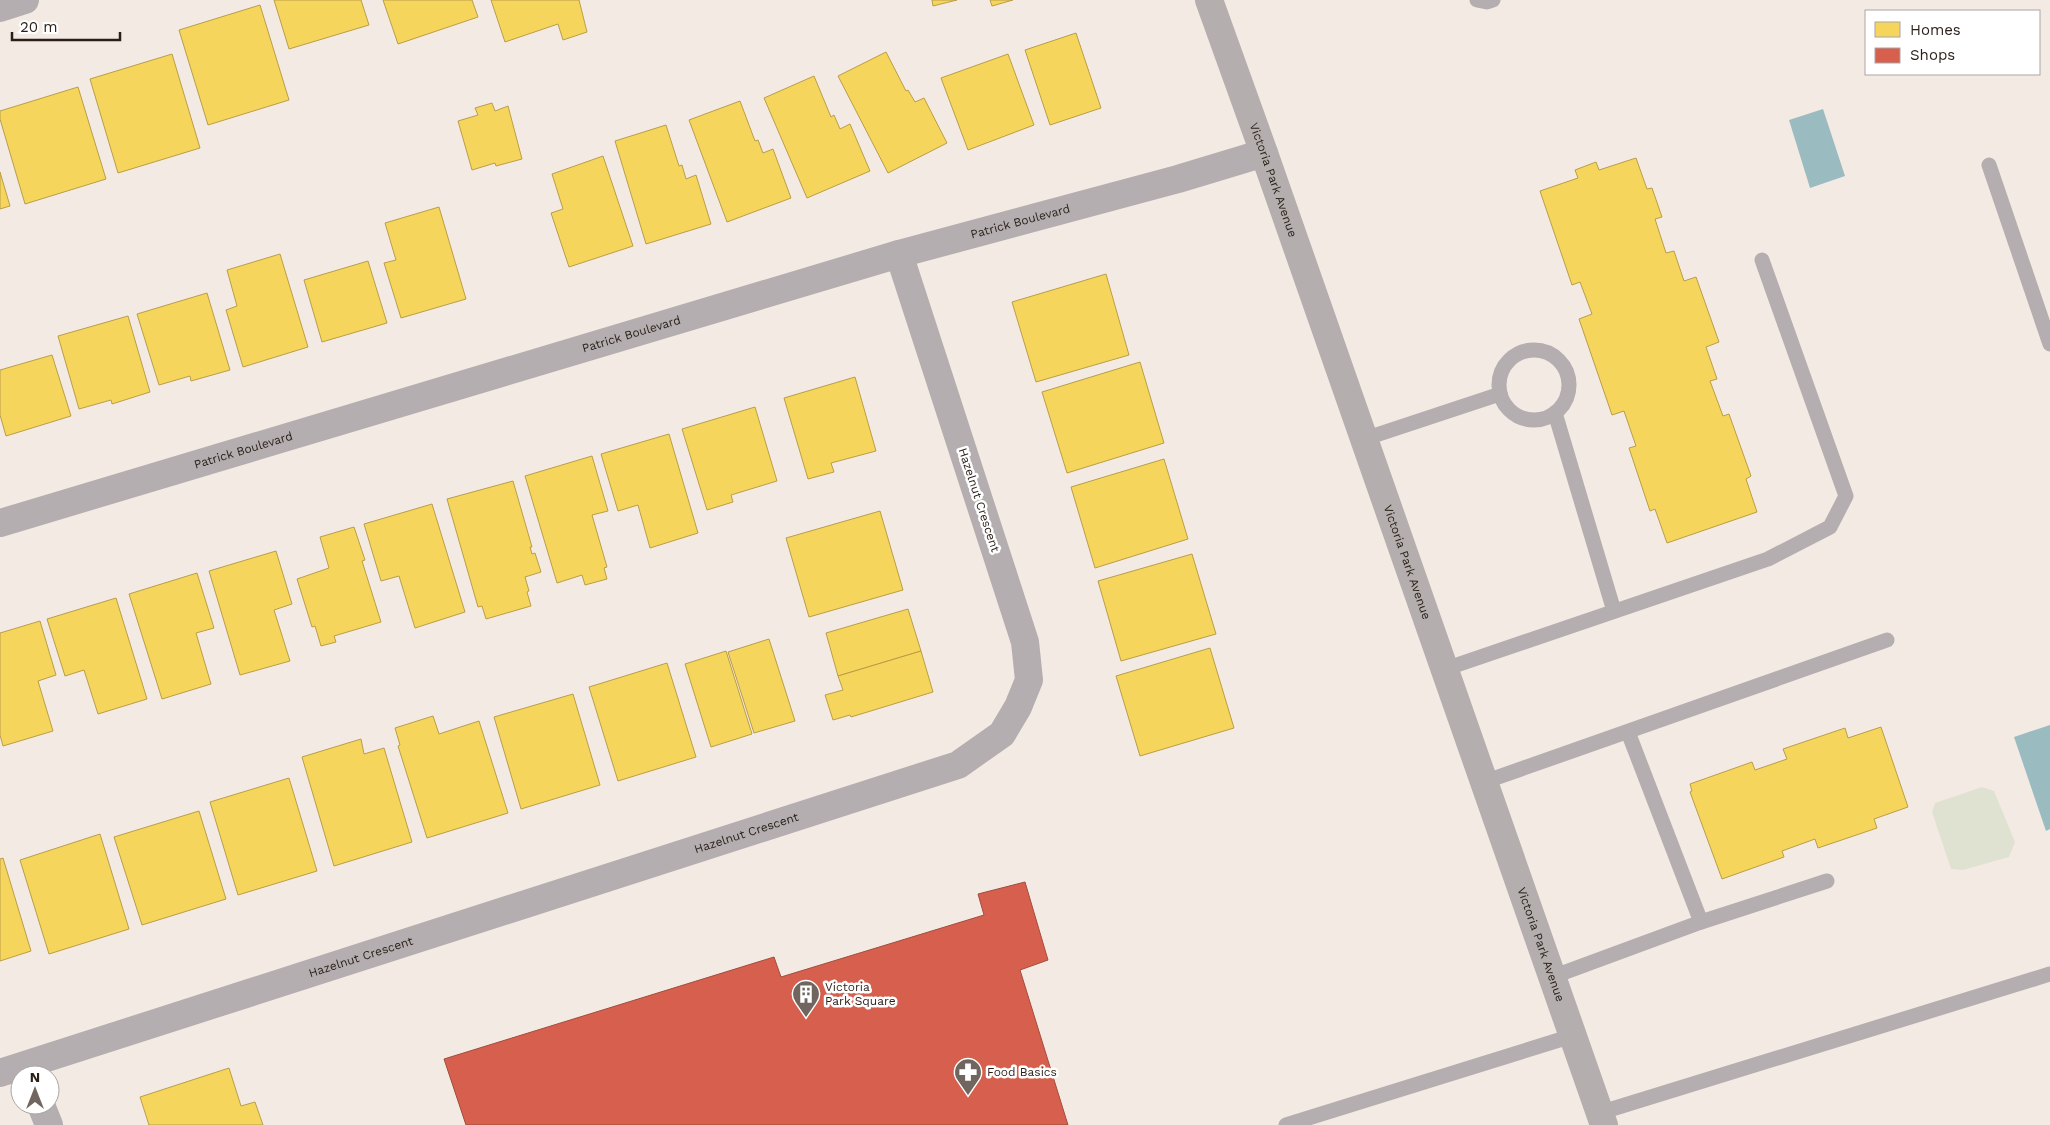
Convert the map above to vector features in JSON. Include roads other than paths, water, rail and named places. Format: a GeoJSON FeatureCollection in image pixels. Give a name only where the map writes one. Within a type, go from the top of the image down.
{"type":"FeatureCollection","features":[{"type":"Feature","properties":{"kind":"main road","name":"Victoria Park Avenue"},"geometry":{"type":"LineString","coordinates":[[1209,0],[1445,669],[1601,1119]]}},
{"type":"Feature","properties":{"kind":"street"},"geometry":{"type":"LineString","coordinates":[[0,8],[25,0]]}},
{"type":"Feature","properties":{"kind":"street","name":"Patrick Boulevard"},"geometry":{"type":"LineString","coordinates":[[0,523],[899,254],[1264,153]]}},
{"type":"Feature","properties":{"kind":"street","name":"Hazelnut Crescent"},"geometry":{"type":"LineString","coordinates":[[43,1065],[958,765],[1002,734],[1018,707],[1029,680],[1025,642],[899,254]]}},
{"type":"Feature","properties":{"kind":"lane"},"geometry":{"type":"LineString","coordinates":[[1477,0],[1487,2],[1493,0]]}},
{"type":"Feature","properties":{"kind":"lane"},"geometry":{"type":"LineString","coordinates":[[1989,165],[2050,344]]}},
{"type":"Feature","properties":{"kind":"lane"},"geometry":{"type":"LineString","coordinates":[[1445,669],[1768,559],[1830,528],[1846,496],[1762,260]]}},
{"type":"Feature","properties":{"kind":"lane"},"geometry":{"type":"LineString","coordinates":[[1527,350],[1539,350],[1550,353],[1559,360],[1566,370],[1569,382],[1566,399],[1555,413],[1545,418],[1522,418],[1508,408],[1500,394],[1499,382],[1502,371],[1516,354],[1527,350]]}},
{"type":"Feature","properties":{"kind":"lane"},"geometry":{"type":"LineString","coordinates":[[1364,439],[1500,394]]}},
{"type":"Feature","properties":{"kind":"lane"},"geometry":{"type":"LineString","coordinates":[[1555,413],[1614,611]]}},
{"type":"Feature","properties":{"kind":"lane"},"geometry":{"type":"LineString","coordinates":[[1484,782],[1887,640]]}},
{"type":"Feature","properties":{"kind":"lane"},"geometry":{"type":"LineString","coordinates":[[1628,732],[1701,922]]}},
{"type":"Feature","properties":{"kind":"lane"},"geometry":{"type":"LineString","coordinates":[[1552,977],[1701,922],[1827,881]]}},
{"type":"Feature","properties":{"kind":"lane"},"geometry":{"type":"LineString","coordinates":[[1601,1119],[2050,974]]}},
{"type":"Feature","properties":{"kind":"lane"},"geometry":{"type":"LineString","coordinates":[[1286,1125],[1572,1036]]}},
{"type":"Feature","properties":{"kind":"water"},"geometry":{"type":"Polygon","coordinates":[[[1823,109],[1845,176],[1810,188],[1789,120],[1823,109]]]}},
{"type":"Feature","properties":{"kind":"water"},"geometry":{"type":"Polygon","coordinates":[[[2050,725],[2050,829],[2046,831],[2014,737],[2050,725]]]}},
{"type":"Feature","properties":{"kind":"place","name":"Victoria Park Square"},"geometry":{"type":"Point","coordinates":[806,1018]}},
{"type":"Feature","properties":{"kind":"place","name":"Food Basics"},"geometry":{"type":"Point","coordinates":[968,1096]}}]}
